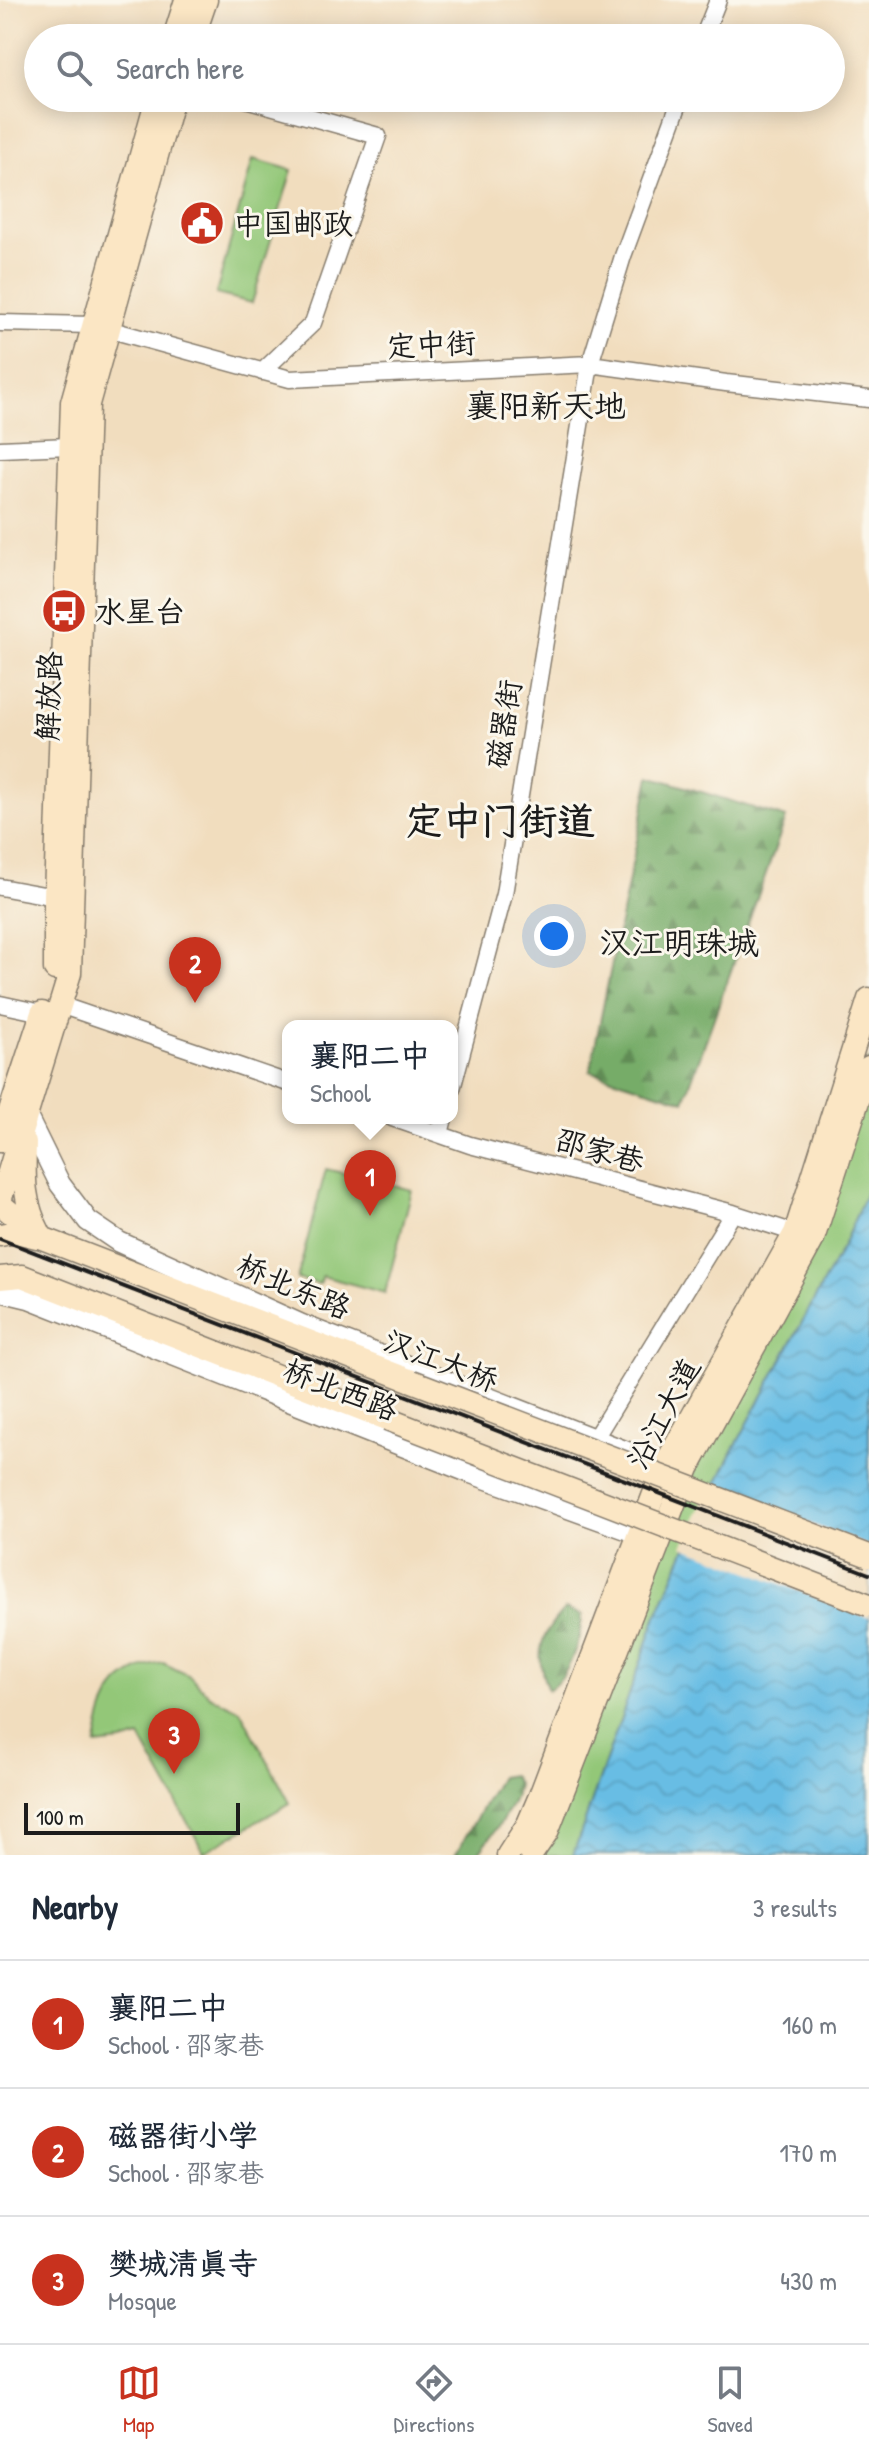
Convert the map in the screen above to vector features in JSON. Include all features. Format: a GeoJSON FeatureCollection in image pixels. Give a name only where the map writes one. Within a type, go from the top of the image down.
{"type":"FeatureCollection","features":[{"type":"Feature","properties":{"kind":"main road"},"geometry":{"type":"LineString","coordinates":[[178,24],[186,0]]}},
{"type":"Feature","properties":{"kind":"main road"},"geometry":{"type":"LineString","coordinates":[[198,24],[206,0]]}},
{"type":"Feature","properties":{"kind":"main road","name":"解放路"},"geometry":{"type":"LineString","coordinates":[[0,1141],[51,1009],[70,973],[88,404],[100,327],[154,112]]}},
{"type":"Feature","properties":{"kind":"main road","name":"解放路"},"geometry":{"type":"LineString","coordinates":[[0,1202],[26,1115],[51,1009],[55,969],[72,402],[100,327],[169,112]]}},
{"type":"Feature","properties":{"kind":"main road","name":"沿江大道"},"geometry":{"type":"LineString","coordinates":[[508,1855],[528,1824],[540,1796],[665,1465],[795,1233],[869,999]]}},
{"type":"Feature","properties":{"kind":"main road","name":"沿江大道"},"geometry":{"type":"LineString","coordinates":[[531,1855],[547,1832],[686,1475],[813,1239],[869,1067]]}},
{"type":"Feature","properties":{"kind":"main road"},"geometry":{"type":"LineString","coordinates":[[26,1115],[26,1197],[30,1215],[42,1238]]}},
{"type":"Feature","properties":{"kind":"main road","name":"汉江大桥"},"geometry":{"type":"LineString","coordinates":[[0,1202],[42,1238],[869,1556]]}},
{"type":"Feature","properties":{"kind":"main road"},"geometry":{"type":"LineString","coordinates":[[0,1235],[16,1232],[42,1238]]}},
{"type":"Feature","properties":{"kind":"main road"},"geometry":{"type":"LineString","coordinates":[[11,1277],[869,1605]]}},
{"type":"Feature","properties":{"kind":"street"},"geometry":{"type":"LineString","coordinates":[[709,24],[718,0]]}},
{"type":"Feature","properties":{"kind":"street"},"geometry":{"type":"LineString","coordinates":[[262,372],[313,323],[378,136],[292,112]]}},
{"type":"Feature","properties":{"kind":"street","name":"磁器街"},"geometry":{"type":"LineString","coordinates":[[458,1066],[504,894],[590,364],[623,256],[676,112]]}},
{"type":"Feature","properties":{"kind":"street","name":"定中街"},"geometry":{"type":"LineString","coordinates":[[0,323],[100,327],[290,379],[590,364],[869,399]]}},
{"type":"Feature","properties":{"kind":"street"},"geometry":{"type":"LineString","coordinates":[[0,449],[69,446]]}},
{"type":"Feature","properties":{"kind":"street"},"geometry":{"type":"LineString","coordinates":[[0,887],[55,897]]}},
{"type":"Feature","properties":{"kind":"street"},"geometry":{"type":"LineString","coordinates":[[0,1004],[51,1009],[282,1081]]}},
{"type":"Feature","properties":{"kind":"street","name":"桥北东路"},"geometry":{"type":"LineString","coordinates":[[26,1115],[60,1184],[88,1221],[119,1242],[302,1325],[686,1475]]}},
{"type":"Feature","properties":{"kind":"street","name":"邵家巷"},"geometry":{"type":"LineString","coordinates":[[442,1126],[470,1145],[733,1213],[795,1233]]}},
{"type":"Feature","properties":{"kind":"street"},"geometry":{"type":"LineString","coordinates":[[595,1438],[733,1213]]}},
{"type":"Feature","properties":{"kind":"street","name":"桥北西路"},"geometry":{"type":"LineString","coordinates":[[0,1291],[29,1298],[471,1473],[661,1542]]}},
{"type":"Feature","properties":{"kind":"green space"},"geometry":{"type":"Polygon","coordinates":[[[253,159],[292,170],[252,303],[216,294],[253,159]]]}},
{"type":"Feature","properties":{"kind":"green space"},"geometry":{"type":"Polygon","coordinates":[[[650,776],[786,818],[684,1101],[590,1071],[650,776]]]}},
{"type":"Feature","properties":{"kind":"green space"},"geometry":{"type":"Polygon","coordinates":[[[869,1059],[869,1186],[843,1246],[734,1449],[688,1543],[656,1618],[573,1855],[531,1855],[869,1059]]]}},
{"type":"Feature","properties":{"kind":"green space"},"geometry":{"type":"Polygon","coordinates":[[[326,1169],[412,1190],[385,1293],[322,1276],[320,1284],[297,1279],[326,1169]]]}},
{"type":"Feature","properties":{"kind":"green space"},"geometry":{"type":"Polygon","coordinates":[[[565,1609],[582,1615],[579,1635],[568,1667],[548,1690],[541,1666],[542,1646],[549,1628],[565,1609]]]}},
{"type":"Feature","properties":{"kind":"green space"},"geometry":{"type":"Polygon","coordinates":[[[163,1663],[190,1676],[211,1697],[240,1710],[290,1803],[204,1852],[140,1737],[96,1745],[102,1714],[113,1690],[132,1673],[163,1663]]]}},
{"type":"Feature","properties":{"kind":"green space"},"geometry":{"type":"Polygon","coordinates":[[[512,1775],[518,1785],[515,1795],[495,1830],[477,1855],[455,1855],[500,1777],[512,1775]]]}},
{"type":"Feature","properties":{"kind":"water"},"geometry":{"type":"Polygon","coordinates":[[[869,1186],[869,1855],[573,1855],[656,1618],[688,1543],[734,1449],[843,1246],[869,1186]]]}},
{"type":"Feature","properties":{"kind":"pier"},"geometry":{"type":"Polygon","coordinates":[[[711,1486],[869,1546],[869,1618],[682,1546],[711,1486]]]}},
{"type":"Feature","properties":{"kind":"railway"},"geometry":{"type":"LineString","coordinates":[[0,1239],[869,1574]]}},
{"type":"Feature","properties":{"kind":"place","name":"中国邮政"},"geometry":{"type":"Point","coordinates":[202,223]}},
{"type":"Feature","properties":{"kind":"place","name":"水星台"},"geometry":{"type":"Point","coordinates":[64,611]}},
{"type":"Feature","properties":{"kind":"place","name":"磁器街小学"},"geometry":{"type":"Point","coordinates":[195,1003]}},
{"type":"Feature","properties":{"kind":"place","name":"襄阳二中"},"geometry":{"type":"Point","coordinates":[370,1216]}},
{"type":"Feature","properties":{"kind":"place","name":"樊城清真寺"},"geometry":{"type":"Point","coordinates":[174,1774]}},
{"type":"Feature","properties":{"kind":"district","name":"襄阳新天地"},"geometry":{"type":"Point","coordinates":[546,405]}},
{"type":"Feature","properties":{"kind":"district","name":"定中门街道"},"geometry":{"type":"Point","coordinates":[500,820]}},
{"type":"Feature","properties":{"kind":"district","name":"汉江明珠城"},"geometry":{"type":"Point","coordinates":[679,942]}}]}
